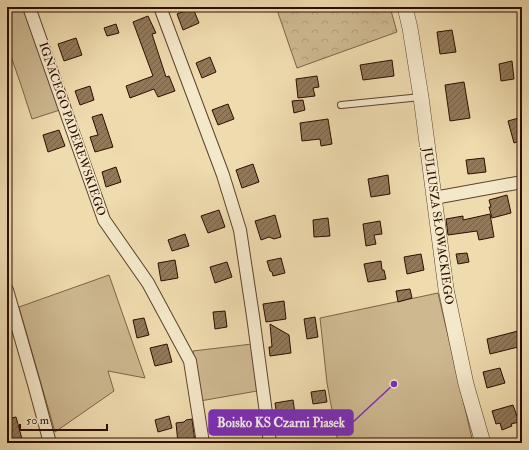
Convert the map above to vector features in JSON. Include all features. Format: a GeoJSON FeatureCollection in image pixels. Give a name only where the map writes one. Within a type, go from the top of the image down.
{"type":"FeatureCollection","features":[{"type":"Feature","properties":{"kind":"street","name":"IGNACEGO PADEREWSKIEGO"},"geometry":{"type":"LineString","coordinates":[[30,7],[104,220],[148,283],[190,361],[203,443]]}},
{"type":"Feature","properties":{"kind":"street"},"geometry":{"type":"LineString","coordinates":[[160,7],[223,175],[240,230],[270,443]]}},
{"type":"Feature","properties":{"kind":"street","name":"JULIUSZA SŁOWACKIEGO"},"geometry":{"type":"LineString","coordinates":[[405,7],[410,28],[421,97],[446,289],[466,384],[483,443]]}},
{"type":"Feature","properties":{"kind":"street"},"geometry":{"type":"LineString","coordinates":[[434,198],[522,182]]}},
{"type":"Feature","properties":{"kind":"street"},"geometry":{"type":"LineString","coordinates":[[7,290],[50,443]]}},
{"type":"Feature","properties":{"kind":"lane"},"geometry":{"type":"LineString","coordinates":[[341,105],[421,97]]}},
{"type":"Feature","properties":{"kind":"green space"},"geometry":{"type":"Polygon","coordinates":[[[7,7],[25,7],[60,110],[32,119],[7,45],[7,7]]]}},
{"type":"Feature","properties":{"kind":"green space"},"geometry":{"type":"Polygon","coordinates":[[[276,7],[390,7],[397,32],[297,68],[276,7]]]}},
{"type":"Feature","properties":{"kind":"green space"},"geometry":{"type":"Polygon","coordinates":[[[109,275],[145,378],[108,371],[114,391],[55,432],[19,307],[109,275]]]}},
{"type":"Feature","properties":{"kind":"green space"},"geometry":{"type":"Polygon","coordinates":[[[438,293],[473,443],[338,443],[327,383],[320,318],[438,293]]]}},
{"type":"Feature","properties":{"kind":"green space"},"geometry":{"type":"Polygon","coordinates":[[[252,344],[257,391],[200,401],[193,351],[252,344]]]}},
{"type":"Feature","properties":{"kind":"building"},"geometry":{"type":"Polygon","coordinates":[[[193,8],[199,23],[183,30],[177,14],[193,8]]]}},
{"type":"Feature","properties":{"kind":"building"},"geometry":{"type":"Polygon","coordinates":[[[148,16],[156,33],[152,34],[166,77],[169,76],[175,91],[158,97],[154,89],[130,98],[126,86],[153,76],[133,22],[148,16]]]}},
{"type":"Feature","properties":{"kind":"building"},"geometry":{"type":"Polygon","coordinates":[[[116,24],[119,33],[107,36],[104,28],[116,24]]]}},
{"type":"Feature","properties":{"kind":"building"},"geometry":{"type":"Polygon","coordinates":[[[452,30],[456,52],[440,54],[437,32],[452,30]]]}},
{"type":"Feature","properties":{"kind":"building"},"geometry":{"type":"Polygon","coordinates":[[[76,38],[82,55],[64,61],[58,44],[76,38]]]}},
{"type":"Feature","properties":{"kind":"building"},"geometry":{"type":"Polygon","coordinates":[[[210,57],[216,72],[202,78],[196,63],[210,57]]]}},
{"type":"Feature","properties":{"kind":"building"},"geometry":{"type":"Polygon","coordinates":[[[392,60],[394,76],[363,80],[360,65],[392,60]]]}},
{"type":"Feature","properties":{"kind":"building"},"geometry":{"type":"Polygon","coordinates":[[[512,61],[514,79],[501,81],[499,64],[512,61]]]}},
{"type":"Feature","properties":{"kind":"building"},"geometry":{"type":"Polygon","coordinates":[[[317,76],[319,87],[313,88],[315,96],[298,98],[296,79],[317,76]]]}},
{"type":"Feature","properties":{"kind":"building"},"geometry":{"type":"Polygon","coordinates":[[[464,82],[470,118],[450,121],[445,85],[464,82]]]}},
{"type":"Feature","properties":{"kind":"building"},"geometry":{"type":"Polygon","coordinates":[[[90,86],[94,100],[80,105],[75,91],[90,86]]]}},
{"type":"Feature","properties":{"kind":"building"},"geometry":{"type":"Polygon","coordinates":[[[303,100],[305,110],[294,113],[292,101],[303,100]]]}},
{"type":"Feature","properties":{"kind":"building"},"geometry":{"type":"Polygon","coordinates":[[[228,104],[234,119],[218,125],[212,110],[228,104]]]}},
{"type":"Feature","properties":{"kind":"building"},"geometry":{"type":"Polygon","coordinates":[[[102,114],[113,147],[95,152],[90,137],[98,135],[92,117],[102,114]]]}},
{"type":"Feature","properties":{"kind":"building"},"geometry":{"type":"Polygon","coordinates":[[[522,117],[522,140],[514,143],[508,121],[522,117]]]}},
{"type":"Feature","properties":{"kind":"building"},"geometry":{"type":"Polygon","coordinates":[[[328,119],[332,144],[321,146],[320,139],[302,141],[300,123],[328,119]]]}},
{"type":"Feature","properties":{"kind":"building"},"geometry":{"type":"Polygon","coordinates":[[[59,130],[65,146],[48,152],[43,135],[59,130]]]}},
{"type":"Feature","properties":{"kind":"building"},"geometry":{"type":"Polygon","coordinates":[[[484,158],[486,172],[468,174],[466,160],[484,158]]]}},
{"type":"Feature","properties":{"kind":"building"},"geometry":{"type":"Polygon","coordinates":[[[253,164],[259,182],[242,188],[236,170],[253,164]]]}},
{"type":"Feature","properties":{"kind":"building"},"geometry":{"type":"Polygon","coordinates":[[[116,167],[121,182],[106,187],[102,172],[116,167]]]}},
{"type":"Feature","properties":{"kind":"building"},"geometry":{"type":"Polygon","coordinates":[[[388,175],[390,194],[371,197],[368,179],[388,175]]]}},
{"type":"Feature","properties":{"kind":"building"},"geometry":{"type":"Polygon","coordinates":[[[507,195],[511,213],[492,218],[489,200],[507,195]]]}},
{"type":"Feature","properties":{"kind":"building"},"geometry":{"type":"Polygon","coordinates":[[[219,210],[225,227],[208,233],[201,216],[219,210]]]}},
{"type":"Feature","properties":{"kind":"building"},"geometry":{"type":"Polygon","coordinates":[[[490,214],[494,237],[479,240],[477,231],[448,235],[446,219],[463,216],[463,220],[490,214]]]}},
{"type":"Feature","properties":{"kind":"building"},"geometry":{"type":"Polygon","coordinates":[[[275,215],[281,237],[274,239],[269,237],[261,240],[255,221],[275,215]]]}},
{"type":"Feature","properties":{"kind":"building"},"geometry":{"type":"Polygon","coordinates":[[[328,218],[330,236],[314,237],[313,220],[328,218]]]}},
{"type":"Feature","properties":{"kind":"building"},"geometry":{"type":"Polygon","coordinates":[[[380,221],[382,234],[374,235],[376,244],[366,246],[363,224],[380,221]]]}},
{"type":"Feature","properties":{"kind":"building"},"geometry":{"type":"Polygon","coordinates":[[[185,234],[189,246],[172,251],[168,240],[185,234]]]}},
{"type":"Feature","properties":{"kind":"building"},"geometry":{"type":"Polygon","coordinates":[[[467,253],[469,262],[458,264],[456,254],[467,253]]]}},
{"type":"Feature","properties":{"kind":"building"},"geometry":{"type":"Polygon","coordinates":[[[421,254],[424,270],[407,274],[404,257],[421,254]]]}},
{"type":"Feature","properties":{"kind":"building"},"geometry":{"type":"Polygon","coordinates":[[[281,258],[285,273],[273,276],[267,261],[281,258]]]}},
{"type":"Feature","properties":{"kind":"building"},"geometry":{"type":"Polygon","coordinates":[[[175,260],[178,278],[161,281],[158,263],[175,260]]]}},
{"type":"Feature","properties":{"kind":"building"},"geometry":{"type":"Polygon","coordinates":[[[381,261],[382,270],[384,270],[386,279],[368,282],[364,264],[381,261]]]}},
{"type":"Feature","properties":{"kind":"building"},"geometry":{"type":"Polygon","coordinates":[[[227,262],[232,277],[215,283],[210,267],[227,262]]]}},
{"type":"Feature","properties":{"kind":"building"},"geometry":{"type":"Polygon","coordinates":[[[410,289],[412,298],[398,302],[396,291],[410,289]]]}},
{"type":"Feature","properties":{"kind":"building"},"geometry":{"type":"Polygon","coordinates":[[[284,301],[286,319],[266,322],[263,304],[284,301]]]}},
{"type":"Feature","properties":{"kind":"building"},"geometry":{"type":"Polygon","coordinates":[[[225,311],[227,327],[215,329],[213,312],[225,311]]]}},
{"type":"Feature","properties":{"kind":"building"},"geometry":{"type":"Polygon","coordinates":[[[315,317],[318,337],[307,339],[304,319],[315,317]]]}},
{"type":"Feature","properties":{"kind":"building"},"geometry":{"type":"Polygon","coordinates":[[[144,318],[149,335],[137,338],[133,320],[144,318]]]}},
{"type":"Feature","properties":{"kind":"building"},"geometry":{"type":"Polygon","coordinates":[[[270,324],[289,335],[291,353],[270,356],[269,347],[272,347],[270,324]]]}},
{"type":"Feature","properties":{"kind":"building"},"geometry":{"type":"Polygon","coordinates":[[[522,330],[522,346],[490,354],[487,339],[522,330]]]}},
{"type":"Feature","properties":{"kind":"building"},"geometry":{"type":"Polygon","coordinates":[[[167,344],[172,362],[155,366],[150,348],[167,344]]]}},
{"type":"Feature","properties":{"kind":"building"},"geometry":{"type":"Polygon","coordinates":[[[500,368],[505,383],[487,388],[483,372],[500,368]]]}},
{"type":"Feature","properties":{"kind":"building"},"geometry":{"type":"Polygon","coordinates":[[[325,390],[327,402],[313,404],[311,392],[325,390]]]}},
{"type":"Feature","properties":{"kind":"building"},"geometry":{"type":"Polygon","coordinates":[[[293,400],[296,420],[278,423],[275,403],[293,400]]]}},
{"type":"Feature","properties":{"kind":"building"},"geometry":{"type":"Polygon","coordinates":[[[513,405],[519,422],[511,424],[512,426],[502,430],[500,423],[496,424],[492,411],[513,405]]]}},
{"type":"Feature","properties":{"kind":"building"},"geometry":{"type":"Polygon","coordinates":[[[169,416],[172,428],[158,432],[155,420],[169,416]]]}},
{"type":"Feature","properties":{"kind":"building"},"geometry":{"type":"Polygon","coordinates":[[[16,417],[22,439],[7,443],[7,419],[16,417]]]}},
{"type":"Feature","properties":{"kind":"building"},"geometry":{"type":"Polygon","coordinates":[[[192,419],[195,442],[178,443],[176,423],[192,419]]]}},
{"type":"Feature","properties":{"kind":"place","name":"Boisko KS Czarni Piasek"},"geometry":{"type":"Point","coordinates":[394,384]}}]}
